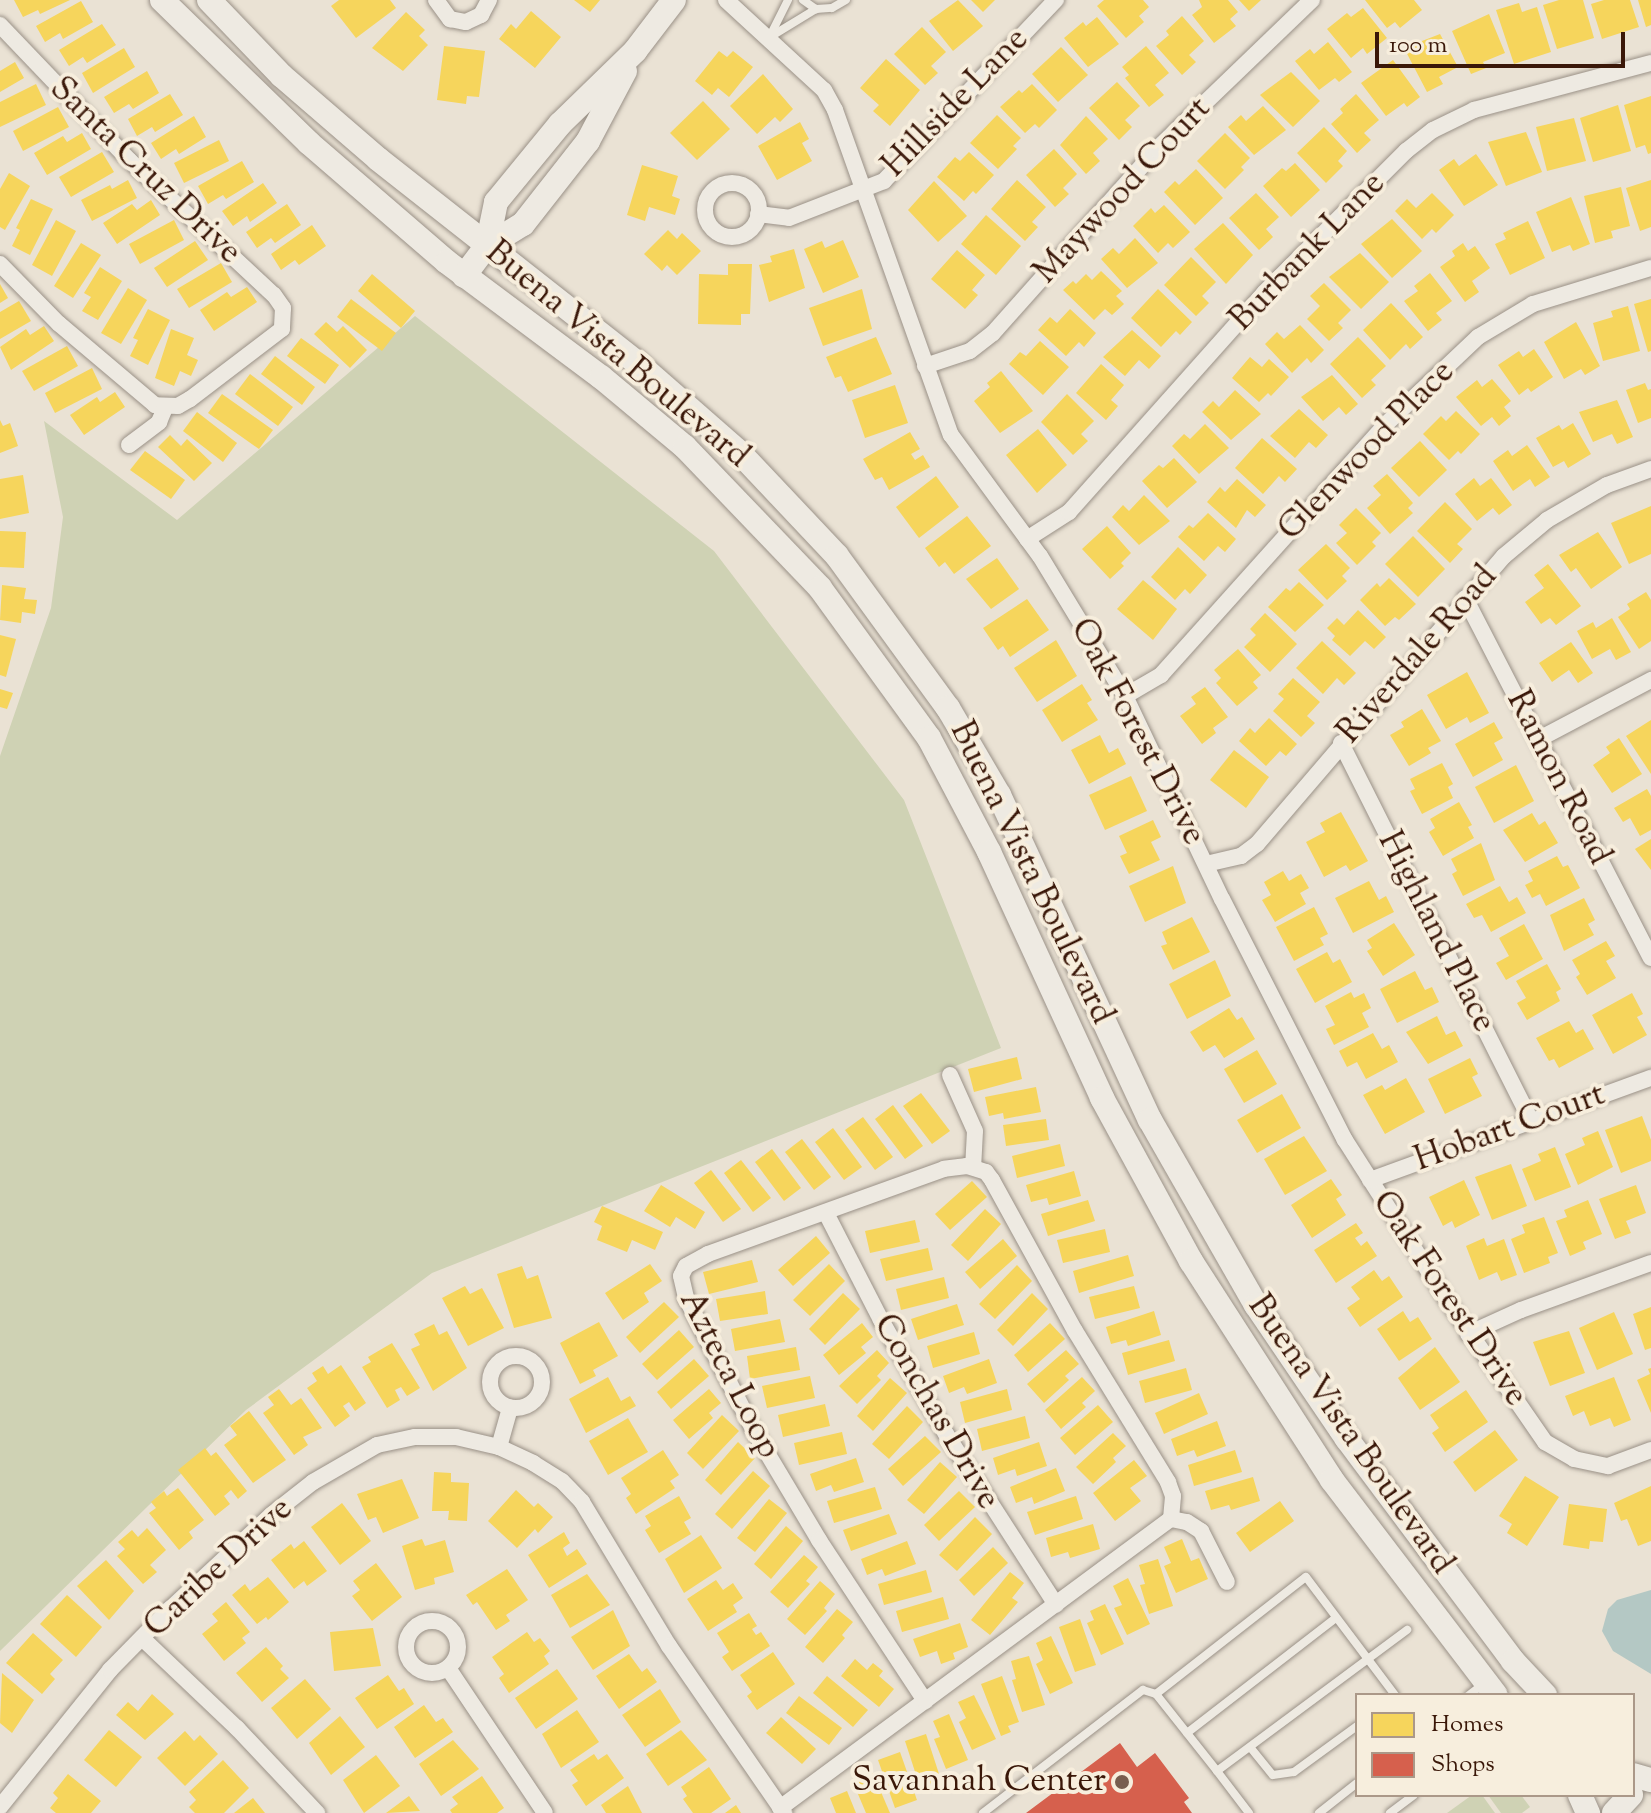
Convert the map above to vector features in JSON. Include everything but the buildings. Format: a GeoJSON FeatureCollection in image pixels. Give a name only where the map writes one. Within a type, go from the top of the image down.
{"type":"FeatureCollection","features":[{"type":"Feature","properties":{"kind":"main road","name":"Buena Vista Boulevard"},"geometry":{"type":"LineString","coordinates":[[162,0],[309,143],[464,276],[601,377],[685,447],[820,588],[866,647],[929,738],[989,852],[1102,1098],[1191,1261],[1332,1480],[1484,1691]]}},
{"type":"Feature","properties":{"kind":"main road","name":"Buena Vista Boulevard"},"geometry":{"type":"LineString","coordinates":[[209,0],[282,76],[378,159],[635,361],[740,453],[837,556],[896,632],[948,708],[999,795],[1150,1120],[1256,1305],[1347,1439],[1513,1661],[1543,1693]]}},
{"type":"Feature","properties":{"kind":"main road"},"geometry":{"type":"LineString","coordinates":[[487,246],[496,202],[560,124],[635,51],[674,0]]}},
{"type":"Feature","properties":{"kind":"main road"},"geometry":{"type":"LineString","coordinates":[[464,276],[487,246],[523,224],[588,141],[635,51]]}},
{"type":"Feature","properties":{"kind":"main road"},"geometry":{"type":"LineString","coordinates":[[1484,1691],[1513,1661]]}},
{"type":"Feature","properties":{"kind":"main road"},"geometry":{"type":"LineString","coordinates":[[1614,1813],[1630,1797]]}},
{"type":"Feature","properties":{"kind":"street"},"geometry":{"type":"LineString","coordinates":[[436,0],[450,19],[466,22],[481,15],[489,0]]}},
{"type":"Feature","properties":{"kind":"street","name":"Oak Forest Drive"},"geometry":{"type":"LineString","coordinates":[[726,0],[770,37],[824,90],[951,435],[1027,539],[1125,696],[1338,1125],[1468,1334],[1545,1442],[1574,1459],[1608,1466],[1651,1450]]}},
{"type":"Feature","properties":{"kind":"street","name":"Hillside Lane"},"geometry":{"type":"LineString","coordinates":[[758,214],[789,218],[884,181],[1056,0]]}},
{"type":"Feature","properties":{"kind":"street","name":"Maywood Court"},"geometry":{"type":"LineString","coordinates":[[925,366],[970,351],[993,333],[1157,149],[1312,0]]}},
{"type":"Feature","properties":{"kind":"street","name":"Santa Cruz Drive"},"geometry":{"type":"LineString","coordinates":[[0,25],[129,160],[274,295],[283,308],[284,320],[276,336],[190,399],[165,408]]}},
{"type":"Feature","properties":{"kind":"street","name":"Burbank Lane"},"geometry":{"type":"LineString","coordinates":[[1027,539],[1069,512],[1264,293],[1406,151],[1433,130],[1474,110],[1651,63]]}},
{"type":"Feature","properties":{"kind":"street"},"geometry":{"type":"LineString","coordinates":[[0,264],[104,365],[155,405],[165,408],[159,422],[129,445]]}},
{"type":"Feature","properties":{"kind":"street","name":"Glenwood Place"},"geometry":{"type":"LineString","coordinates":[[1125,696],[1161,675],[1385,425],[1478,337],[1533,304],[1651,268]]}},
{"type":"Feature","properties":{"kind":"street","name":"Riverdale Road"},"geometry":{"type":"LineString","coordinates":[[1206,864],[1241,856],[1257,844],[1504,556],[1547,520],[1607,485],[1651,469]]}},
{"type":"Feature","properties":{"kind":"street","name":"Ramon Road"},"geometry":{"type":"LineString","coordinates":[[1465,598],[1651,958]]}},
{"type":"Feature","properties":{"kind":"street"},"geometry":{"type":"LineString","coordinates":[[1539,739],[1651,680]]}},
{"type":"Feature","properties":{"kind":"street","name":"Highland Place"},"geometry":{"type":"LineString","coordinates":[[1341,743],[1531,1121]]}},
{"type":"Feature","properties":{"kind":"street"},"geometry":{"type":"LineString","coordinates":[[950,1075],[975,1131],[973,1167],[992,1180],[1075,1331],[1168,1482],[1173,1496],[1171,1519]]}},
{"type":"Feature","properties":{"kind":"street","name":"Hobart Court"},"geometry":{"type":"LineString","coordinates":[[1370,1180],[1651,1078]]}},
{"type":"Feature","properties":{"kind":"street","name":"Azteca Loop"},"geometry":{"type":"LineString","coordinates":[[925,1701],[787,1489],[730,1389],[681,1286],[686,1266],[696,1259],[944,1169],[973,1167]]}},
{"type":"Feature","properties":{"kind":"street","name":"Conchas Drive"},"geometry":{"type":"LineString","coordinates":[[826,1213],[881,1320],[946,1434],[1056,1605]]}},
{"type":"Feature","properties":{"kind":"street"},"geometry":{"type":"LineString","coordinates":[[1468,1334],[1521,1310],[1651,1263]]}},
{"type":"Feature","properties":{"kind":"street"},"geometry":{"type":"LineString","coordinates":[[499,1447],[510,1408]]}},
{"type":"Feature","properties":{"kind":"street","name":"Caribe Drive"},"geometry":{"type":"LineString","coordinates":[[0,1807],[40,1754],[142,1638],[271,1515],[347,1460],[377,1445],[415,1437],[456,1437],[499,1447],[562,1481],[582,1502],[669,1646],[782,1811]]}},
{"type":"Feature","properties":{"kind":"street"},"geometry":{"type":"LineString","coordinates":[[782,1811],[1171,1519],[1187,1522],[1201,1531],[1227,1582]]}},
{"type":"Feature","properties":{"kind":"street"},"geometry":{"type":"LineString","coordinates":[[142,1638],[237,1728],[317,1813]]}},
{"type":"Feature","properties":{"kind":"street"},"geometry":{"type":"LineString","coordinates":[[448,1668],[545,1813]]}},
{"type":"Feature","properties":{"kind":"street"},"geometry":{"type":"LineString","coordinates":[[0,1807],[7,1813]]}},
{"type":"Feature","properties":{"kind":"lane"},"geometry":{"type":"LineString","coordinates":[[770,37],[788,0]]}},
{"type":"Feature","properties":{"kind":"lane"},"geometry":{"type":"LineString","coordinates":[[803,0],[816,9]]}},
{"type":"Feature","properties":{"kind":"lane"},"geometry":{"type":"LineString","coordinates":[[770,37],[816,9],[832,8],[846,0]]}},
{"type":"Feature","properties":{"kind":"lane"},"geometry":{"type":"LineString","coordinates":[[1156,1694],[1306,1577],[1393,1693]]}},
{"type":"Feature","properties":{"kind":"lane"},"geometry":{"type":"LineString","coordinates":[[1187,1733],[1336,1618]]}},
{"type":"Feature","properties":{"kind":"lane"},"geometry":{"type":"LineString","coordinates":[[1217,1771],[1407,1630]]}},
{"type":"Feature","properties":{"kind":"lane"},"geometry":{"type":"LineString","coordinates":[[983,1813],[1143,1690],[1156,1694],[1249,1813]]}},
{"type":"Feature","properties":{"kind":"lane"},"geometry":{"type":"LineString","coordinates":[[1250,1747],[1273,1775],[1294,1772],[1355,1727]]}},
{"type":"Feature","properties":{"kind":"lane"},"geometry":{"type":"LineString","coordinates":[[1319,1813],[1355,1785]]}},
{"type":"Feature","properties":{"kind":"lane"},"geometry":{"type":"LineString","coordinates":[[1390,1813],[1411,1797]]}},
{"type":"Feature","properties":{"kind":"green space"},"geometry":{"type":"Polygon","coordinates":[[[415,316],[714,551],[904,800],[1001,1048],[432,1273],[246,1410],[0,1651],[0,756],[51,608],[63,517],[44,421],[177,520],[415,316]]]}},
{"type":"Feature","properties":{"kind":"green space"},"geometry":{"type":"Polygon","coordinates":[[[1469,1797],[1483,1797],[1495,1813],[1447,1813],[1469,1797]]]}},
{"type":"Feature","properties":{"kind":"green space"},"geometry":{"type":"Polygon","coordinates":[[[1489,1797],[1522,1797],[1530,1807],[1522,1813],[1501,1813],[1489,1797]]]}},
{"type":"Feature","properties":{"kind":"shaded area"},"geometry":{"type":"Polygon","coordinates":[[[1651,1590],[1651,1674],[1613,1651],[1602,1631],[1608,1609],[1617,1600],[1651,1590]]]}},
{"type":"Feature","properties":{"kind":"place","name":"Savannah Center"},"geometry":{"type":"Point","coordinates":[1122,1782]}}]}
